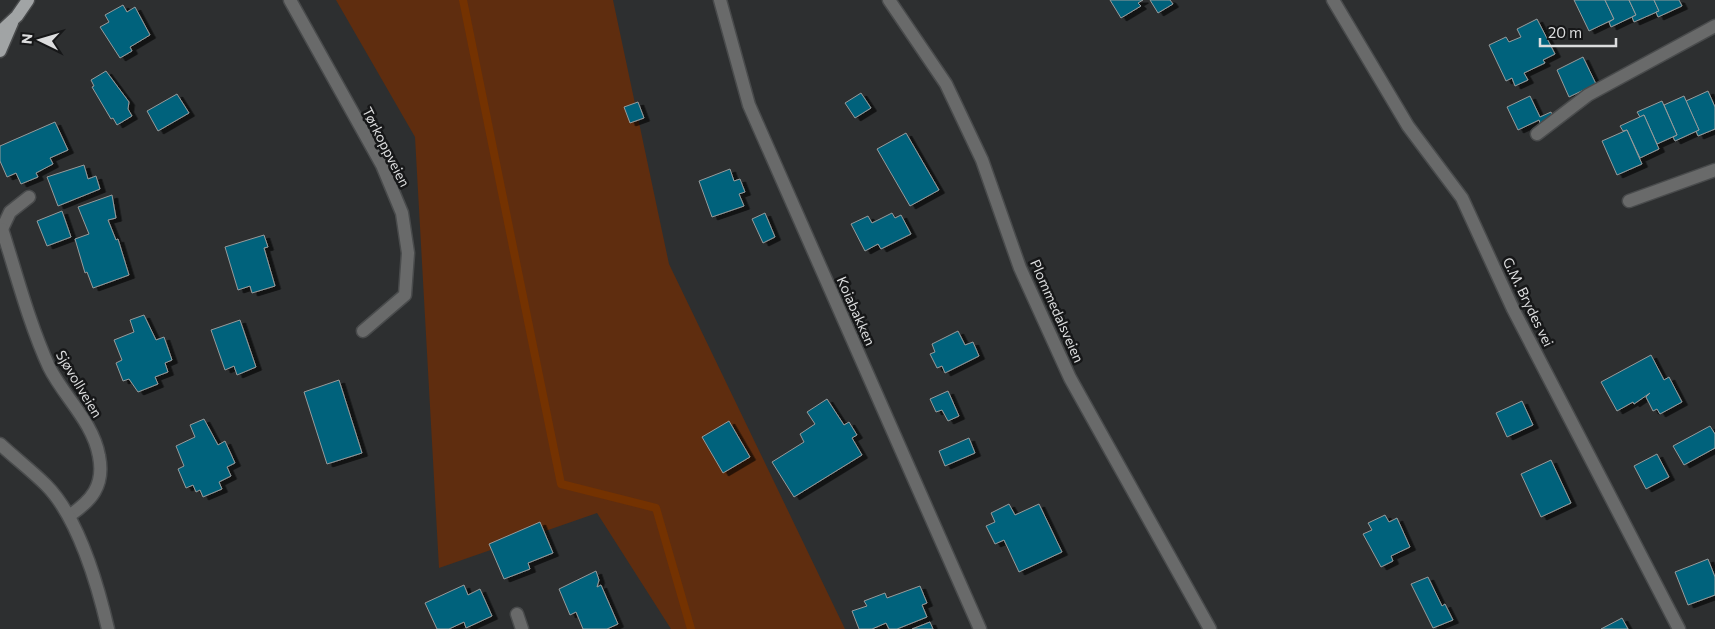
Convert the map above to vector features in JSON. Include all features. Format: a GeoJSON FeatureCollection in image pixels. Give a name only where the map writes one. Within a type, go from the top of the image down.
{"type":"FeatureCollection","features":[{"type":"Feature","properties":{"kind":"main road"},"geometry":{"type":"LineString","coordinates":[[0,32],[13,20],[28,0]]}},
{"type":"Feature","properties":{"kind":"main road"},"geometry":{"type":"LineString","coordinates":[[0,50],[13,20]]}},
{"type":"Feature","properties":{"kind":"street","name":"Tørkoppveien"},"geometry":{"type":"LineString","coordinates":[[290,0],[382,165],[402,213],[408,252],[405,295],[363,332]]}},
{"type":"Feature","properties":{"kind":"street","name":"Koiabakken"},"geometry":{"type":"LineString","coordinates":[[720,0],[749,104],[980,629]]}},
{"type":"Feature","properties":{"kind":"street","name":"Plommedalsveien"},"geometry":{"type":"LineString","coordinates":[[889,0],[946,84],[982,160],[1020,268],[1070,378],[1210,629]]}},
{"type":"Feature","properties":{"kind":"street","name":"G.M. Brydes vei"},"geometry":{"type":"LineString","coordinates":[[1333,0],[1408,126],[1462,198],[1513,309],[1679,629]]}},
{"type":"Feature","properties":{"kind":"street"},"geometry":{"type":"LineString","coordinates":[[1537,134],[1588,95],[1715,26]]}},
{"type":"Feature","properties":{"kind":"street"},"geometry":{"type":"LineString","coordinates":[[1629,201],[1715,170]]}},
{"type":"Feature","properties":{"kind":"street","name":"Sjøvollveien"},"geometry":{"type":"LineString","coordinates":[[29,197],[10,212],[2,229],[34,333],[50,369],[86,426],[100,457],[98,481],[93,497],[69,516]]}},
{"type":"Feature","properties":{"kind":"street"},"geometry":{"type":"LineString","coordinates":[[0,444],[47,486],[69,516],[99,591],[108,629]]}},
{"type":"Feature","properties":{"kind":"street"},"geometry":{"type":"LineString","coordinates":[[517,614],[522,629]]}},
{"type":"Feature","properties":{"kind":"shaded area"},"geometry":{"type":"Polygon","coordinates":[[[336,0],[613,0],[669,264],[845,629],[671,629],[597,513],[439,568],[415,137],[336,0]]]}},
{"type":"Feature","properties":{"kind":"building"},"geometry":{"type":"Polygon","coordinates":[[[1110,0],[1143,0],[1138,3],[1141,6],[1121,18],[1110,0]]]}},
{"type":"Feature","properties":{"kind":"building"},"geometry":{"type":"Polygon","coordinates":[[[1150,0],[1170,0],[1173,4],[1158,13],[1150,0]]]}},
{"type":"Feature","properties":{"kind":"building"},"geometry":{"type":"Polygon","coordinates":[[[1574,0],[1605,0],[1614,19],[1589,31],[1574,0]]]}},
{"type":"Feature","properties":{"kind":"building"},"geometry":{"type":"Polygon","coordinates":[[[1605,0],[1629,0],[1636,15],[1611,27],[1609,22],[1614,19],[1605,0]]]}},
{"type":"Feature","properties":{"kind":"building"},"geometry":{"type":"Polygon","coordinates":[[[1629,0],[1654,0],[1659,11],[1634,22],[1632,17],[1636,15],[1629,0]]]}},
{"type":"Feature","properties":{"kind":"building"},"geometry":{"type":"Polygon","coordinates":[[[1654,0],[1679,0],[1682,6],[1658,17],[1656,12],[1659,11],[1654,0]]]}},
{"type":"Feature","properties":{"kind":"building"},"geometry":{"type":"Polygon","coordinates":[[[123,5],[127,12],[135,7],[150,35],[130,47],[132,51],[120,58],[100,27],[109,22],[105,15],[123,5]]]}},
{"type":"Feature","properties":{"kind":"building"},"geometry":{"type":"Polygon","coordinates":[[[1537,19],[1555,54],[1543,60],[1545,63],[1524,73],[1528,80],[1515,86],[1512,78],[1506,81],[1489,45],[1506,37],[1509,42],[1521,37],[1517,29],[1537,19]]]}},
{"type":"Feature","properties":{"kind":"building"},"geometry":{"type":"Polygon","coordinates":[[[1583,57],[1596,84],[1569,97],[1557,70],[1583,57]]]}},
{"type":"Feature","properties":{"kind":"building"},"geometry":{"type":"Polygon","coordinates":[[[106,71],[129,102],[128,109],[132,116],[117,125],[113,118],[111,119],[92,87],[94,86],[91,80],[106,71]]]}},
{"type":"Feature","properties":{"kind":"building"},"geometry":{"type":"Polygon","coordinates":[[[1708,91],[1715,107],[1715,129],[1698,136],[1696,131],[1699,130],[1686,101],[1708,91]]]}},
{"type":"Feature","properties":{"kind":"building"},"geometry":{"type":"Polygon","coordinates":[[[861,93],[871,108],[855,118],[845,103],[861,93]]]}},
{"type":"Feature","properties":{"kind":"building"},"geometry":{"type":"Polygon","coordinates":[[[177,94],[189,113],[158,131],[147,111],[177,94]]]}},
{"type":"Feature","properties":{"kind":"building"},"geometry":{"type":"Polygon","coordinates":[[[1530,96],[1540,117],[1551,112],[1553,117],[1540,123],[1539,120],[1518,130],[1507,107],[1530,96]]]}},
{"type":"Feature","properties":{"kind":"building"},"geometry":{"type":"Polygon","coordinates":[[[1684,96],[1699,130],[1675,141],[1673,137],[1677,135],[1664,105],[1684,96]]]}},
{"type":"Feature","properties":{"kind":"building"},"geometry":{"type":"Polygon","coordinates":[[[1662,101],[1677,135],[1657,144],[1644,115],[1640,117],[1637,112],[1662,101]]]}},
{"type":"Feature","properties":{"kind":"building"},"geometry":{"type":"Polygon","coordinates":[[[638,102],[644,118],[630,123],[624,107],[638,102]]]}},
{"type":"Feature","properties":{"kind":"building"},"geometry":{"type":"Polygon","coordinates":[[[1644,115],[1659,149],[1640,158],[1627,130],[1623,131],[1620,126],[1644,115]]]}},
{"type":"Feature","properties":{"kind":"building"},"geometry":{"type":"Polygon","coordinates":[[[55,122],[68,150],[50,158],[53,164],[36,173],[38,177],[21,184],[16,173],[7,177],[0,161],[0,146],[55,122]]]}},
{"type":"Feature","properties":{"kind":"building"},"geometry":{"type":"Polygon","coordinates":[[[1627,130],[1642,164],[1617,175],[1602,141],[1627,130]]]}},
{"type":"Feature","properties":{"kind":"building"},"geometry":{"type":"Polygon","coordinates":[[[906,133],[939,190],[910,206],[877,149],[906,133]]]}},
{"type":"Feature","properties":{"kind":"building"},"geometry":{"type":"Polygon","coordinates":[[[84,165],[88,179],[96,176],[100,189],[58,206],[47,177],[84,165]]]}},
{"type":"Feature","properties":{"kind":"building"},"geometry":{"type":"Polygon","coordinates":[[[730,169],[734,181],[740,179],[745,192],[739,194],[744,206],[712,217],[699,181],[730,169]]]}},
{"type":"Feature","properties":{"kind":"building"},"geometry":{"type":"Polygon","coordinates":[[[112,195],[116,218],[108,220],[116,240],[118,239],[129,275],[93,288],[87,272],[85,273],[75,239],[89,234],[78,207],[112,195]]]}},
{"type":"Feature","properties":{"kind":"building"},"geometry":{"type":"Polygon","coordinates":[[[62,211],[71,237],[47,246],[37,221],[62,211]]]}},
{"type":"Feature","properties":{"kind":"building"},"geometry":{"type":"Polygon","coordinates":[[[765,213],[775,237],[763,243],[752,219],[765,213]]]}},
{"type":"Feature","properties":{"kind":"building"},"geometry":{"type":"Polygon","coordinates":[[[892,213],[895,218],[901,215],[911,234],[881,249],[878,244],[865,251],[851,224],[868,216],[872,223],[892,213]]]}},
{"type":"Feature","properties":{"kind":"building"},"geometry":{"type":"Polygon","coordinates":[[[264,235],[268,247],[264,248],[275,286],[252,293],[250,286],[238,290],[225,247],[264,235]]]}},
{"type":"Feature","properties":{"kind":"building"},"geometry":{"type":"Polygon","coordinates":[[[144,315],[156,340],[164,337],[172,360],[165,363],[168,372],[155,377],[158,384],[138,392],[129,379],[123,381],[116,363],[122,360],[114,340],[134,332],[130,320],[144,315]]]}},
{"type":"Feature","properties":{"kind":"building"},"geometry":{"type":"Polygon","coordinates":[[[240,320],[256,367],[237,375],[234,366],[225,370],[211,330],[240,320]]]}},
{"type":"Feature","properties":{"kind":"building"},"geometry":{"type":"Polygon","coordinates":[[[958,331],[965,345],[973,342],[979,356],[945,373],[942,366],[937,368],[930,354],[935,352],[932,344],[958,331]]]}},
{"type":"Feature","properties":{"kind":"building"},"geometry":{"type":"Polygon","coordinates":[[[1651,355],[1664,380],[1669,377],[1682,402],[1660,414],[1657,409],[1653,411],[1646,397],[1650,393],[1634,404],[1633,402],[1617,411],[1601,382],[1651,355]]]}},
{"type":"Feature","properties":{"kind":"building"},"geometry":{"type":"Polygon","coordinates":[[[339,380],[362,453],[327,464],[304,392],[339,380]]]}},
{"type":"Feature","properties":{"kind":"building"},"geometry":{"type":"Polygon","coordinates":[[[948,391],[959,416],[948,421],[942,410],[936,412],[930,399],[948,391]]]}},
{"type":"Feature","properties":{"kind":"building"},"geometry":{"type":"Polygon","coordinates":[[[827,399],[844,425],[849,422],[857,435],[852,438],[862,455],[794,497],[772,462],[804,442],[800,434],[815,424],[807,412],[827,399]]]}},
{"type":"Feature","properties":{"kind":"building"},"geometry":{"type":"Polygon","coordinates":[[[1522,401],[1533,425],[1507,437],[1496,413],[1522,401]]]}},
{"type":"Feature","properties":{"kind":"building"},"geometry":{"type":"Polygon","coordinates":[[[204,419],[218,445],[225,441],[235,463],[227,467],[231,476],[219,482],[222,489],[203,497],[200,490],[196,492],[193,485],[186,488],[178,469],[184,466],[176,446],[195,437],[190,425],[204,419]]]}},
{"type":"Feature","properties":{"kind":"building"},"geometry":{"type":"Polygon","coordinates":[[[729,421],[750,457],[723,473],[702,437],[729,421]]]}},
{"type":"Feature","properties":{"kind":"building"},"geometry":{"type":"Polygon","coordinates":[[[1710,426],[1715,434],[1715,448],[1684,465],[1673,446],[1710,426]]]}},
{"type":"Feature","properties":{"kind":"building"},"geometry":{"type":"Polygon","coordinates":[[[969,438],[975,453],[945,466],[939,451],[969,438]]]}},
{"type":"Feature","properties":{"kind":"building"},"geometry":{"type":"Polygon","coordinates":[[[1657,454],[1669,477],[1646,489],[1634,466],[1657,454]]]}},
{"type":"Feature","properties":{"kind":"building"},"geometry":{"type":"Polygon","coordinates":[[[1551,460],[1571,503],[1541,517],[1521,474],[1551,460]]]}},
{"type":"Feature","properties":{"kind":"building"},"geometry":{"type":"Polygon","coordinates":[[[1009,504],[1015,515],[1039,504],[1062,552],[1019,572],[1004,540],[995,544],[986,526],[995,522],[991,513],[1009,504]]]}},
{"type":"Feature","properties":{"kind":"building"},"geometry":{"type":"Polygon","coordinates":[[[1385,515],[1389,522],[1397,518],[1410,547],[1391,556],[1393,561],[1381,567],[1363,534],[1372,530],[1368,523],[1385,515]]]}},
{"type":"Feature","properties":{"kind":"building"},"geometry":{"type":"Polygon","coordinates":[[[540,522],[553,553],[528,563],[530,569],[504,579],[489,544],[540,522]]]}},
{"type":"Feature","properties":{"kind":"building"},"geometry":{"type":"Polygon","coordinates":[[[1708,559],[1715,577],[1715,595],[1688,605],[1675,572],[1708,559]]]}},
{"type":"Feature","properties":{"kind":"building"},"geometry":{"type":"Polygon","coordinates":[[[596,571],[599,580],[597,587],[601,585],[618,624],[607,629],[583,629],[576,612],[570,615],[559,589],[596,571]]]}},
{"type":"Feature","properties":{"kind":"building"},"geometry":{"type":"Polygon","coordinates":[[[1428,577],[1442,606],[1445,604],[1453,620],[1433,628],[1411,584],[1428,577]]]}},
{"type":"Feature","properties":{"kind":"building"},"geometry":{"type":"Polygon","coordinates":[[[464,585],[468,595],[480,589],[492,616],[466,628],[464,622],[449,629],[437,629],[425,603],[464,585]]]}},
{"type":"Feature","properties":{"kind":"building"},"geometry":{"type":"Polygon","coordinates":[[[920,586],[927,603],[922,605],[927,617],[897,629],[889,629],[886,623],[872,629],[859,629],[852,611],[867,606],[864,601],[885,593],[887,598],[920,586]]]}},
{"type":"Feature","properties":{"kind":"building"},"geometry":{"type":"Polygon","coordinates":[[[1622,618],[1628,629],[1601,629],[1622,618]]]}},
{"type":"Feature","properties":{"kind":"building"},"geometry":{"type":"Polygon","coordinates":[[[930,622],[933,629],[912,629],[930,622]]]}},
{"type":"Feature","properties":{"kind":"waterway"},"geometry":{"type":"LineString","coordinates":[[463,0],[561,484],[656,508],[691,629]]}}]}
